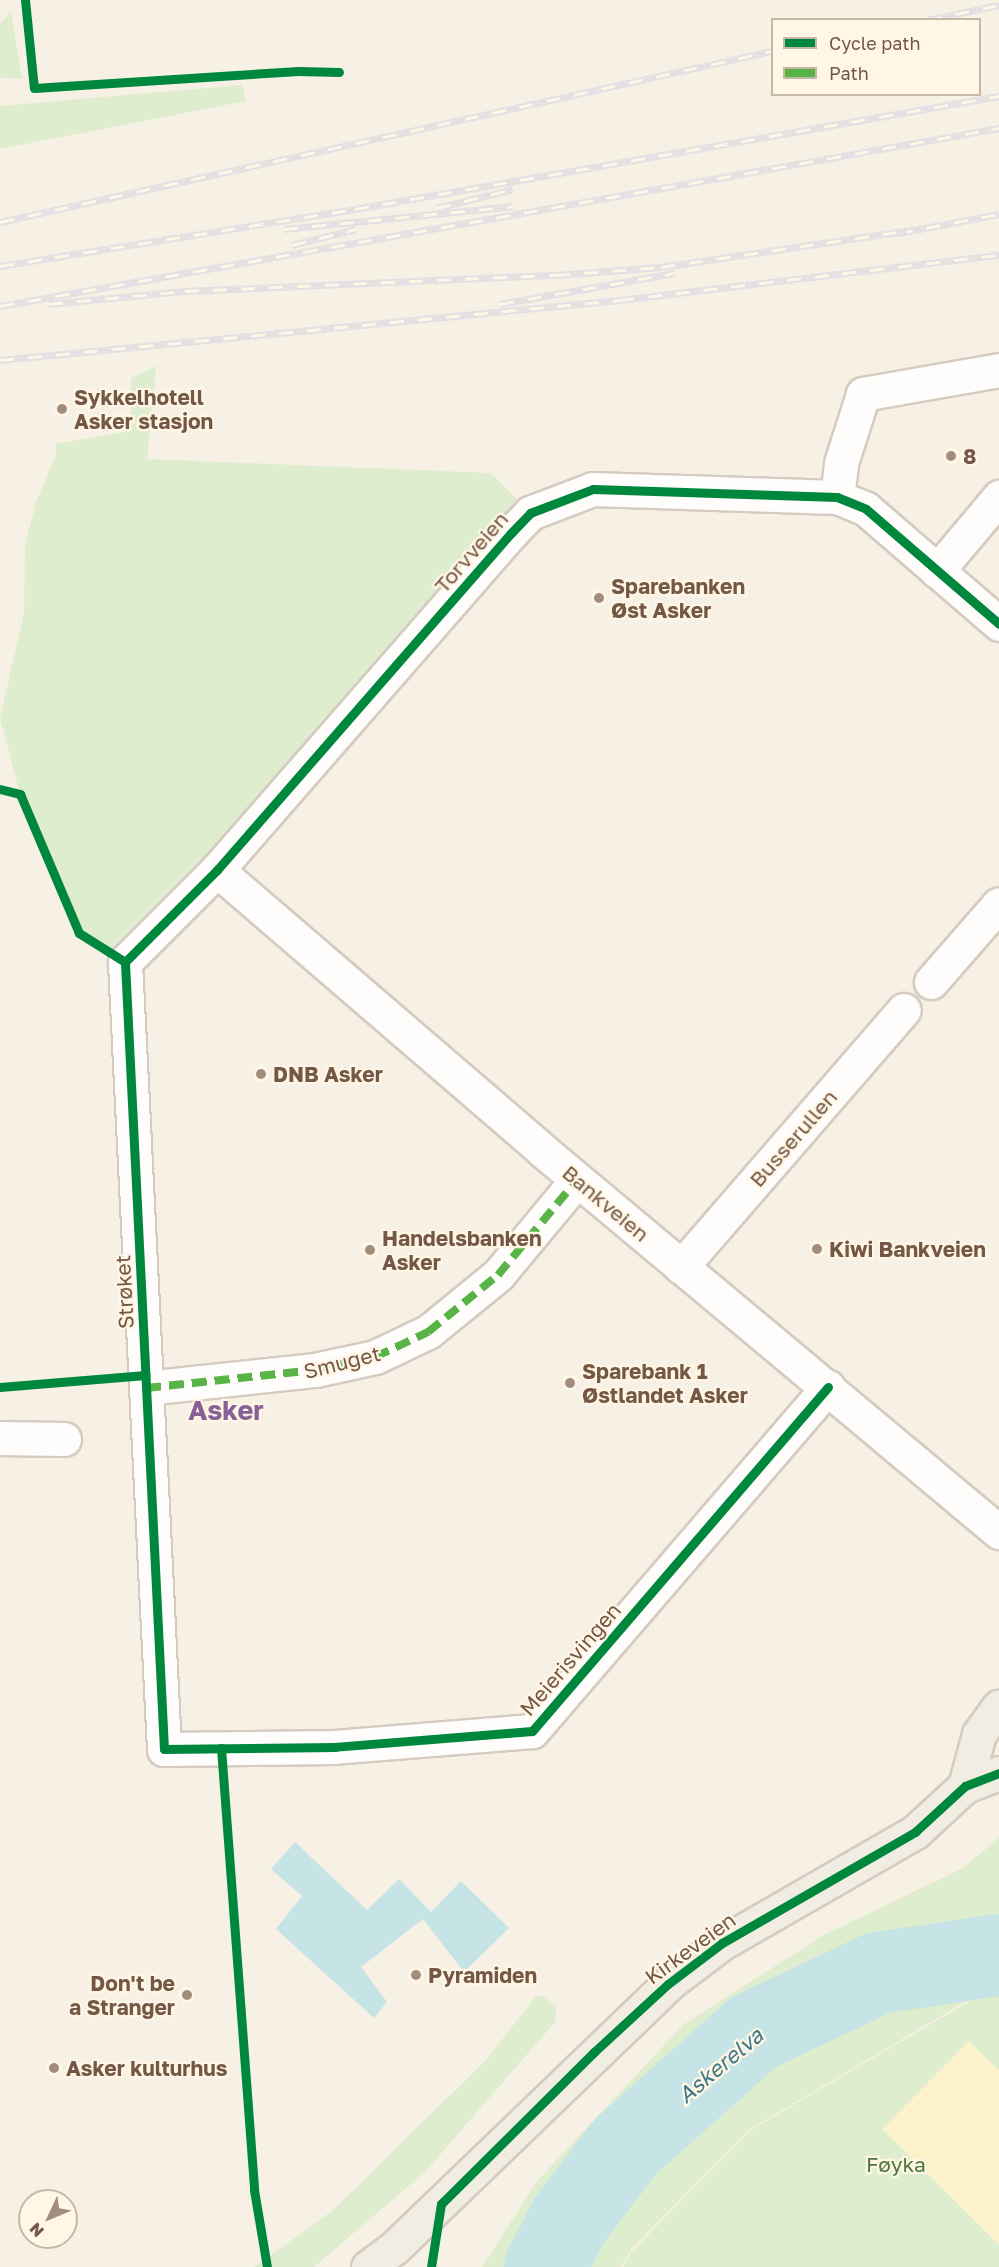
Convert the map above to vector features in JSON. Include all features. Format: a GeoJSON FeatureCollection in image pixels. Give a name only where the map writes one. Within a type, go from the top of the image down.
{"type":"FeatureCollection","features":[{"type":"Feature","properties":{"kind":"main road"},"geometry":{"type":"LineString","coordinates":[[964,1786],[979,1734],[999,1706]]}},
{"type":"Feature","properties":{"kind":"main road","name":"Kirkeveien"},"geometry":{"type":"LineString","coordinates":[[368,2267],[425,2218],[594,2052],[668,1984],[722,1943],[915,1832],[964,1786],[999,1773]]}},
{"type":"Feature","properties":{"kind":"street"},"geometry":{"type":"LineString","coordinates":[[837,497],[841,463],[863,394],[999,370]]}},
{"type":"Feature","properties":{"kind":"street","name":"Torvveien"},"geometry":{"type":"LineString","coordinates":[[217,870],[530,513],[593,489],[837,497],[866,509],[999,624]]}},
{"type":"Feature","properties":{"kind":"street"},"geometry":{"type":"LineString","coordinates":[[937,571],[999,497]]}},
{"type":"Feature","properties":{"kind":"street","name":"Bankveien"},"geometry":{"type":"LineString","coordinates":[[217,870],[577,1180],[828,1387],[999,1532]]}},
{"type":"Feature","properties":{"kind":"street","name":"Strøket"},"geometry":{"type":"LineString","coordinates":[[164,1749],[125,962],[217,870]]}},
{"type":"Feature","properties":{"kind":"street"},"geometry":{"type":"LineString","coordinates":[[931,982],[999,904]]}},
{"type":"Feature","properties":{"kind":"street","name":"Busserullen"},"geometry":{"type":"LineString","coordinates":[[681,1267],[904,1010]]}},
{"type":"Feature","properties":{"kind":"street","name":"Smuget"},"geometry":{"type":"LineString","coordinates":[[146,1388],[315,1370],[375,1357],[428,1332],[498,1275],[577,1180]]}},
{"type":"Feature","properties":{"kind":"street","name":"Meierisvingen"},"geometry":{"type":"LineString","coordinates":[[164,1749],[335,1747],[532,1731],[828,1387]]}},
{"type":"Feature","properties":{"kind":"street"},"geometry":{"type":"LineString","coordinates":[[0,1438],[64,1439]]}},
{"type":"Feature","properties":{"kind":"green space"},"geometry":{"type":"Polygon","coordinates":[[[11,11],[22,79],[0,78],[0,24],[11,11]]]}},
{"type":"Feature","properties":{"kind":"green space"},"geometry":{"type":"Polygon","coordinates":[[[242,85],[246,101],[0,149],[0,106],[242,85]]]}},
{"type":"Feature","properties":{"kind":"green space"},"geometry":{"type":"Polygon","coordinates":[[[156,366],[147,459],[491,473],[530,513],[125,962],[79,933],[20,794],[0,718],[24,613],[25,545],[36,502],[56,454],[55,444],[131,431],[131,378],[156,366]]]}},
{"type":"Feature","properties":{"kind":"green space"},"geometry":{"type":"Polygon","coordinates":[[[999,1838],[999,1982],[750,2129],[631,2249],[621,2267],[482,2267],[538,2180],[683,2025],[824,1935],[963,1868],[999,1838]]]}},
{"type":"Feature","properties":{"kind":"green space","name":"Føyka"},"geometry":{"type":"Polygon","coordinates":[[[999,1984],[999,2267],[623,2267],[632,2251],[751,2130],[999,1984]]]}},
{"type":"Feature","properties":{"kind":"green space"},"geometry":{"type":"Polygon","coordinates":[[[543,1996],[556,2007],[555,2022],[425,2172],[314,2267],[254,2267],[332,2211],[487,2059],[535,1997],[543,1996]]]}},
{"type":"Feature","properties":{"kind":"sand"},"geometry":{"type":"Polygon","coordinates":[[[969,2041],[999,2070],[999,2245],[882,2129],[969,2041]]]}},
{"type":"Feature","properties":{"kind":"water"},"geometry":{"type":"Polygon","coordinates":[[[295,1842],[367,1910],[399,1879],[431,1912],[461,1881],[509,1928],[464,1972],[423,1919],[361,1967],[387,2002],[374,2018],[276,1929],[302,1896],[271,1869],[295,1842]]]}},
{"type":"Feature","properties":{"kind":"waterway","name":"Askerelva"},"geometry":{"type":"LineString","coordinates":[[545,2267],[570,2219],[626,2146],[754,2032],[878,1973],[999,1955]]}},
{"type":"Feature","properties":{"kind":"railway"},"geometry":{"type":"LineString","coordinates":[[937,18],[999,5]]}},
{"type":"Feature","properties":{"kind":"railway"},"geometry":{"type":"LineString","coordinates":[[0,222],[771,51]]}},
{"type":"Feature","properties":{"kind":"railway"},"geometry":{"type":"LineString","coordinates":[[0,266],[355,209],[999,96]]}},
{"type":"Feature","properties":{"kind":"railway"},"geometry":{"type":"LineString","coordinates":[[0,306],[999,128]]}},
{"type":"Feature","properties":{"kind":"railway"},"geometry":{"type":"LineString","coordinates":[[437,208],[513,189]]}},
{"type":"Feature","properties":{"kind":"railway"},"geometry":{"type":"LineString","coordinates":[[284,229],[513,206]]}},
{"type":"Feature","properties":{"kind":"railway"},"geometry":{"type":"LineString","coordinates":[[899,233],[999,214]]}},
{"type":"Feature","properties":{"kind":"railway"},"geometry":{"type":"LineString","coordinates":[[292,245],[356,229]]}},
{"type":"Feature","properties":{"kind":"railway"},"geometry":{"type":"LineString","coordinates":[[49,304],[185,291],[556,275],[661,267],[906,231]]}},
{"type":"Feature","properties":{"kind":"railway"},"geometry":{"type":"LineString","coordinates":[[0,360],[620,300],[999,255]]}},
{"type":"Feature","properties":{"kind":"railway"},"geometry":{"type":"LineString","coordinates":[[500,304],[674,273]]}},
{"type":"Feature","properties":{"kind":"marked path"},"geometry":{"type":"LineString","coordinates":[[146,1388],[315,1370],[375,1357],[428,1332],[498,1275],[577,1180]]}},
{"type":"Feature","properties":{"kind":"cycle path"},"geometry":{"type":"LineString","coordinates":[[25,0],[34,88],[298,71],[339,72]]}},
{"type":"Feature","properties":{"kind":"cycle path"},"geometry":{"type":"LineString","coordinates":[[828,1387],[532,1731],[335,1747],[164,1749],[125,962],[217,870],[530,513],[593,489],[837,497],[866,509],[999,624]]}},
{"type":"Feature","properties":{"kind":"cycle path"},"geometry":{"type":"LineString","coordinates":[[0,789],[20,794],[79,933],[125,962]]}},
{"type":"Feature","properties":{"kind":"cycle path"},"geometry":{"type":"LineString","coordinates":[[0,1387],[146,1375]]}},
{"type":"Feature","properties":{"kind":"cycle path"},"geometry":{"type":"LineString","coordinates":[[221,1748],[254,2190],[267,2267]]}},
{"type":"Feature","properties":{"kind":"cycle path"},"geometry":{"type":"LineString","coordinates":[[431,2267],[441,2204],[594,2052],[668,1984],[722,1943],[915,1832],[965,1786],[999,1773]]}},
{"type":"Feature","properties":{"kind":"place","name":"Sykkelhotell Asker stasjon"},"geometry":{"type":"Point","coordinates":[62,409]}},
{"type":"Feature","properties":{"kind":"place","name":"8"},"geometry":{"type":"Point","coordinates":[951,456]}},
{"type":"Feature","properties":{"kind":"place","name":"Sparebanken Øst Asker"},"geometry":{"type":"Point","coordinates":[599,598]}},
{"type":"Feature","properties":{"kind":"place","name":"DNB Asker"},"geometry":{"type":"Point","coordinates":[261,1074]}},
{"type":"Feature","properties":{"kind":"place","name":"Kiwi Bankveien"},"geometry":{"type":"Point","coordinates":[817,1249]}},
{"type":"Feature","properties":{"kind":"place","name":"Handelsbanken Asker"},"geometry":{"type":"Point","coordinates":[370,1250]}},
{"type":"Feature","properties":{"kind":"place","name":"Sparebank 1 Østlandet Asker"},"geometry":{"type":"Point","coordinates":[570,1383]}},
{"type":"Feature","properties":{"kind":"place","name":"Pyramiden"},"geometry":{"type":"Point","coordinates":[416,1975]}},
{"type":"Feature","properties":{"kind":"place","name":"Don't be a Stranger"},"geometry":{"type":"Point","coordinates":[187,1995]}},
{"type":"Feature","properties":{"kind":"place","name":"Asker kulturhus"},"geometry":{"type":"Point","coordinates":[54,2068]}},
{"type":"Feature","properties":{"kind":"district","name":"Asker"},"geometry":{"type":"Point","coordinates":[226,1411]}}]}
